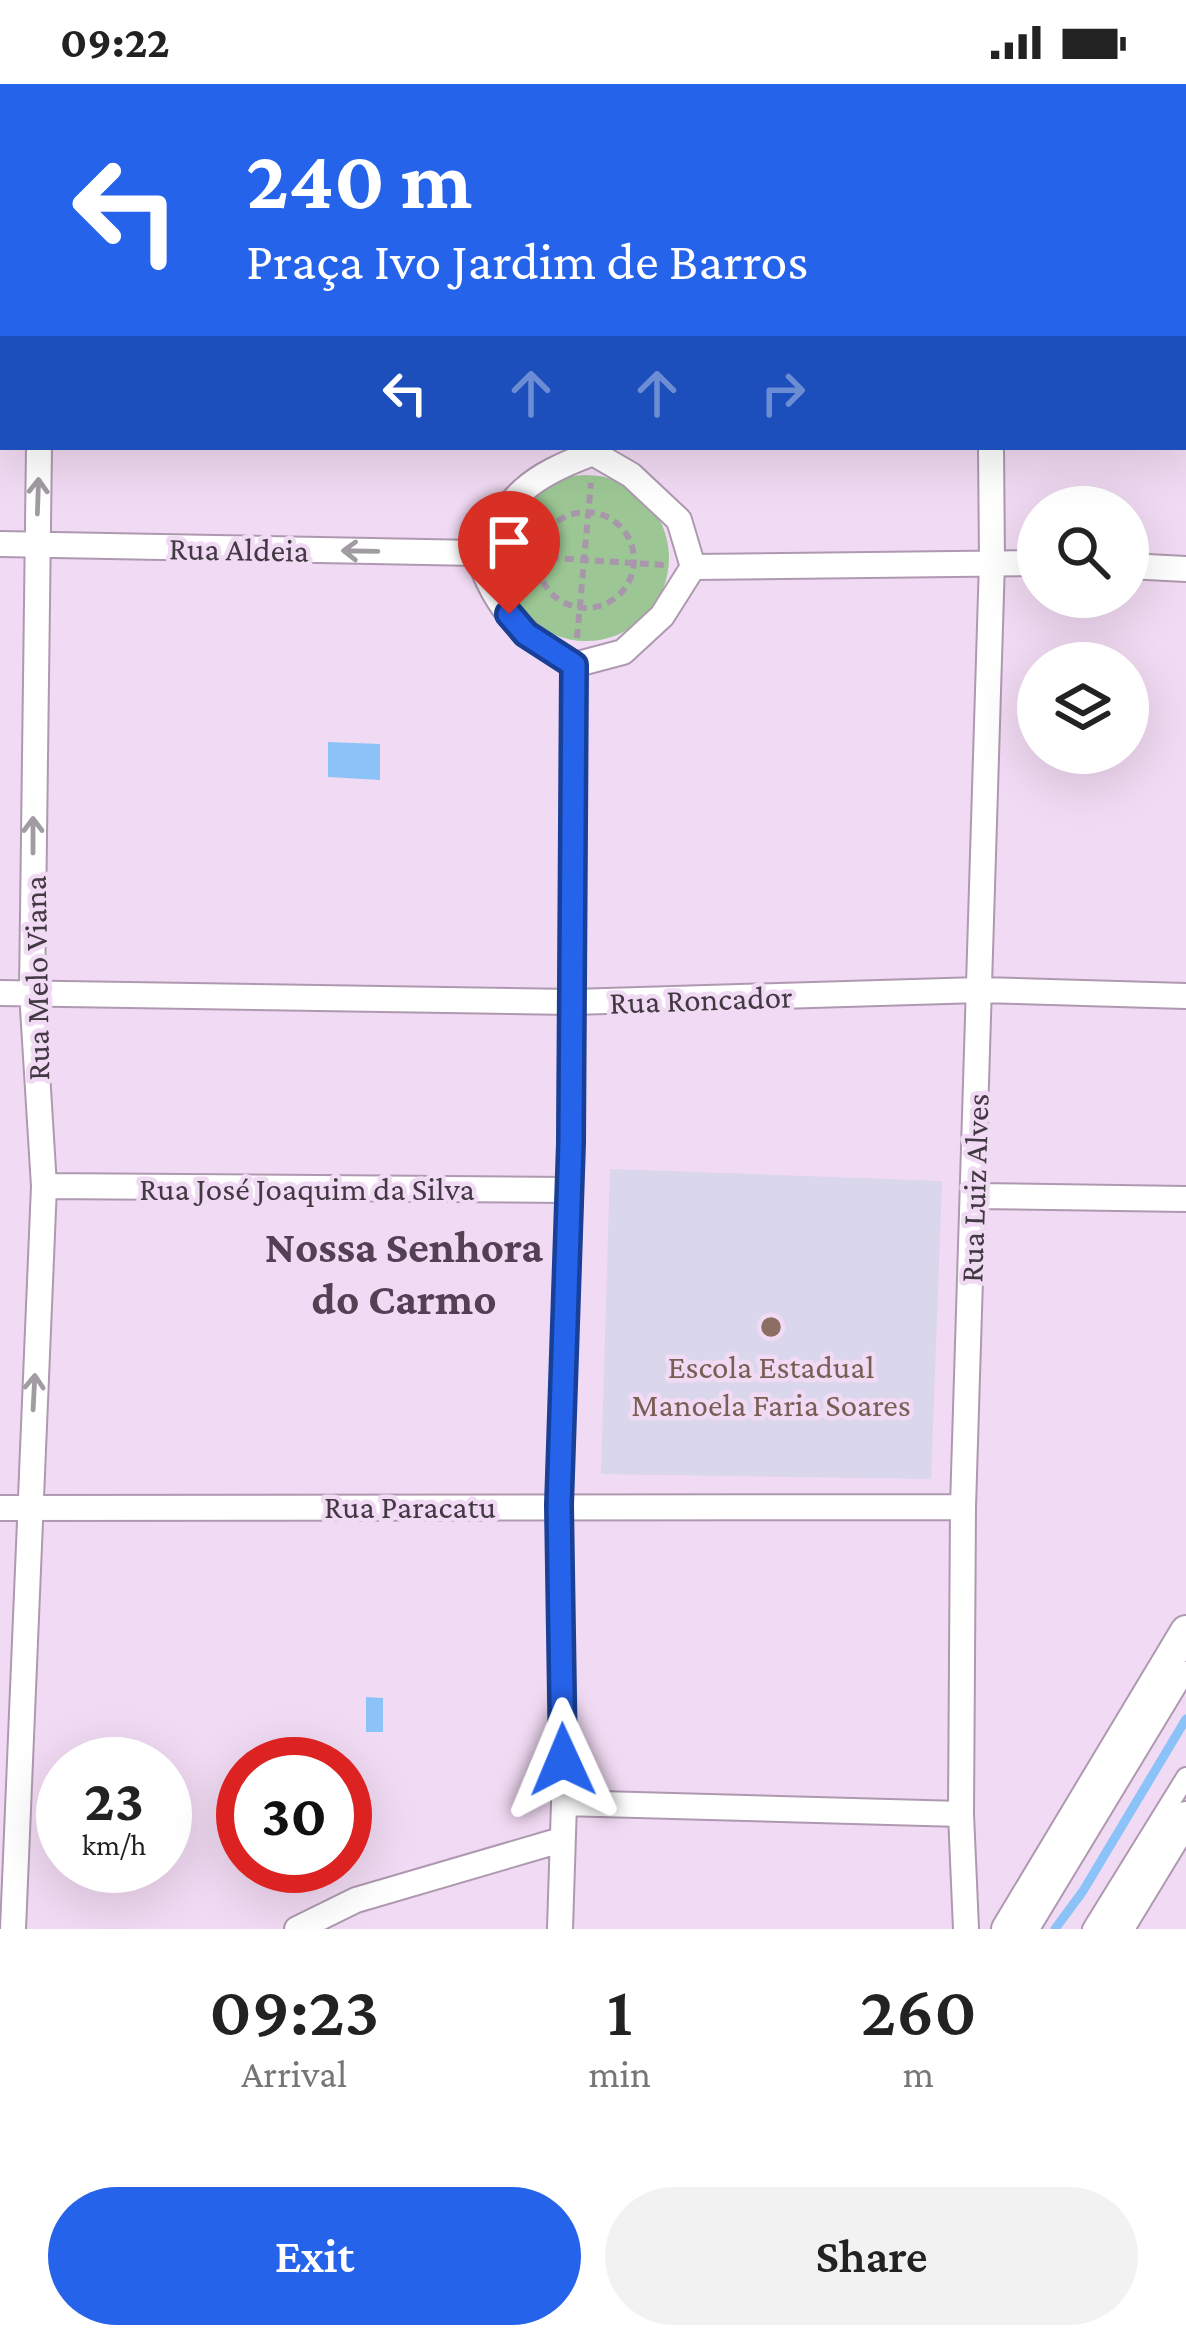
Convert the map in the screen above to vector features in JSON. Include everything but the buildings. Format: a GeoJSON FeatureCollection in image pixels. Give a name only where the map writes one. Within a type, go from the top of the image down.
{"type":"FeatureCollection","features":[{"type":"Feature","properties":{"kind":"street","name":"Rua Melo Viana"},"geometry":{"type":"LineString","coordinates":[[13,1929],[44,1186],[32,992],[39,450]]}},
{"type":"Feature","properties":{"kind":"street"},"geometry":{"type":"LineString","coordinates":[[593,450],[631,475],[679,520],[693,567],[662,616],[623,652],[574,665],[526,634],[491,594],[490,554],[507,504],[544,472],[593,450]]}},
{"type":"Feature","properties":{"kind":"street","name":"Rua Luiz Alves"},"geometry":{"type":"LineString","coordinates":[[967,1929],[961,1814],[963,1508],[992,561],[991,450]]}},
{"type":"Feature","properties":{"kind":"street","name":"Rua Aldeia"},"geometry":{"type":"LineString","coordinates":[[0,544],[490,554]]}},
{"type":"Feature","properties":{"kind":"street"},"geometry":{"type":"LineString","coordinates":[[693,567],[1017,562]]}},
{"type":"Feature","properties":{"kind":"street"},"geometry":{"type":"LineString","coordinates":[[1149,567],[1186,569]]}},
{"type":"Feature","properties":{"kind":"street"},"geometry":{"type":"LineString","coordinates":[[560,1929],[559,1505],[570,1190],[574,665]]}},
{"type":"Feature","properties":{"kind":"street","name":"Rua Roncador"},"geometry":{"type":"LineString","coordinates":[[0,993],[573,1002],[980,990],[1186,996]]}},
{"type":"Feature","properties":{"kind":"street","name":"Rua José Joaquim da Silva"},"geometry":{"type":"LineString","coordinates":[[44,1186],[570,1190]]}},
{"type":"Feature","properties":{"kind":"street"},"geometry":{"type":"LineString","coordinates":[[974,1196],[1186,1199]]}},
{"type":"Feature","properties":{"kind":"street","name":"Rua Paracatu"},"geometry":{"type":"LineString","coordinates":[[0,1508],[963,1508]]}},
{"type":"Feature","properties":{"kind":"street"},"geometry":{"type":"LineString","coordinates":[[1007,1929],[1186,1630]]}},
{"type":"Feature","properties":{"kind":"street"},"geometry":{"type":"LineString","coordinates":[[1030,1929],[1186,1671]]}},
{"type":"Feature","properties":{"kind":"street"},"geometry":{"type":"LineString","coordinates":[[1092,1929],[1186,1777]]}},
{"type":"Feature","properties":{"kind":"street"},"geometry":{"type":"LineString","coordinates":[[563,1803],[961,1814]]}},
{"type":"Feature","properties":{"kind":"street"},"geometry":{"type":"LineString","coordinates":[[1118,1929],[1186,1817]]}},
{"type":"Feature","properties":{"kind":"street"},"geometry":{"type":"LineString","coordinates":[[297,1929],[356,1900],[561,1840]]}},
{"type":"Feature","properties":{"kind":"path"},"geometry":{"type":"LineString","coordinates":[[556,637],[576,642],[592,476],[604,478]]}},
{"type":"Feature","properties":{"kind":"path"},"geometry":{"type":"LineString","coordinates":[[589,512],[617,523],[634,549],[635,563],[631,579],[611,602],[580,608],[566,604],[545,585],[538,557],[541,542],[560,519],[589,512]]}},
{"type":"Feature","properties":{"kind":"path"},"geometry":{"type":"LineString","coordinates":[[490,554],[670,566],[668,552]]}},
{"type":"Feature","properties":{"kind":"path"},"geometry":{"type":"LineString","coordinates":[[490,554],[504,576]]}},
{"type":"Feature","properties":{"kind":"shaded area","name":"Escola Estadual Manoela Faria Soares"},"geometry":{"type":"Polygon","coordinates":[[[610,1169],[942,1181],[931,1479],[601,1474],[610,1169]]]}},
{"type":"Feature","properties":{"kind":"green space"},"geometry":{"type":"Polygon","coordinates":[[[586,475],[618,481],[645,499],[663,526],[669,558],[663,590],[645,617],[618,635],[586,641],[554,635],[527,617],[509,590],[503,558],[509,526],[527,499],[554,481],[586,475]]]}},
{"type":"Feature","properties":{"kind":"water"},"geometry":{"type":"Polygon","coordinates":[[[328,742],[380,744],[380,780],[328,777],[328,742]]]}},
{"type":"Feature","properties":{"kind":"water"},"geometry":{"type":"Polygon","coordinates":[[[366,1697],[383,1698],[383,1732],[366,1732],[366,1697]]]}},
{"type":"Feature","properties":{"kind":"waterway"},"geometry":{"type":"LineString","coordinates":[[1055,1929],[1083,1891],[1186,1719]]}},
{"type":"Feature","properties":{"kind":"place","name":"Escola Estadual Manoela Faria Soares"},"geometry":{"type":"Point","coordinates":[771,1327]}},
{"type":"Feature","properties":{"kind":"district","name":"Nossa Senhora do Carmo"},"geometry":{"type":"Point","coordinates":[404,1273]}},
{"type":"Feature","properties":{"kind":"route"},"geometry":{"type":"LineString","coordinates":[[509,614],[526,634],[574,665],[571,1143],[559,1505],[563,1760]]}}]}
